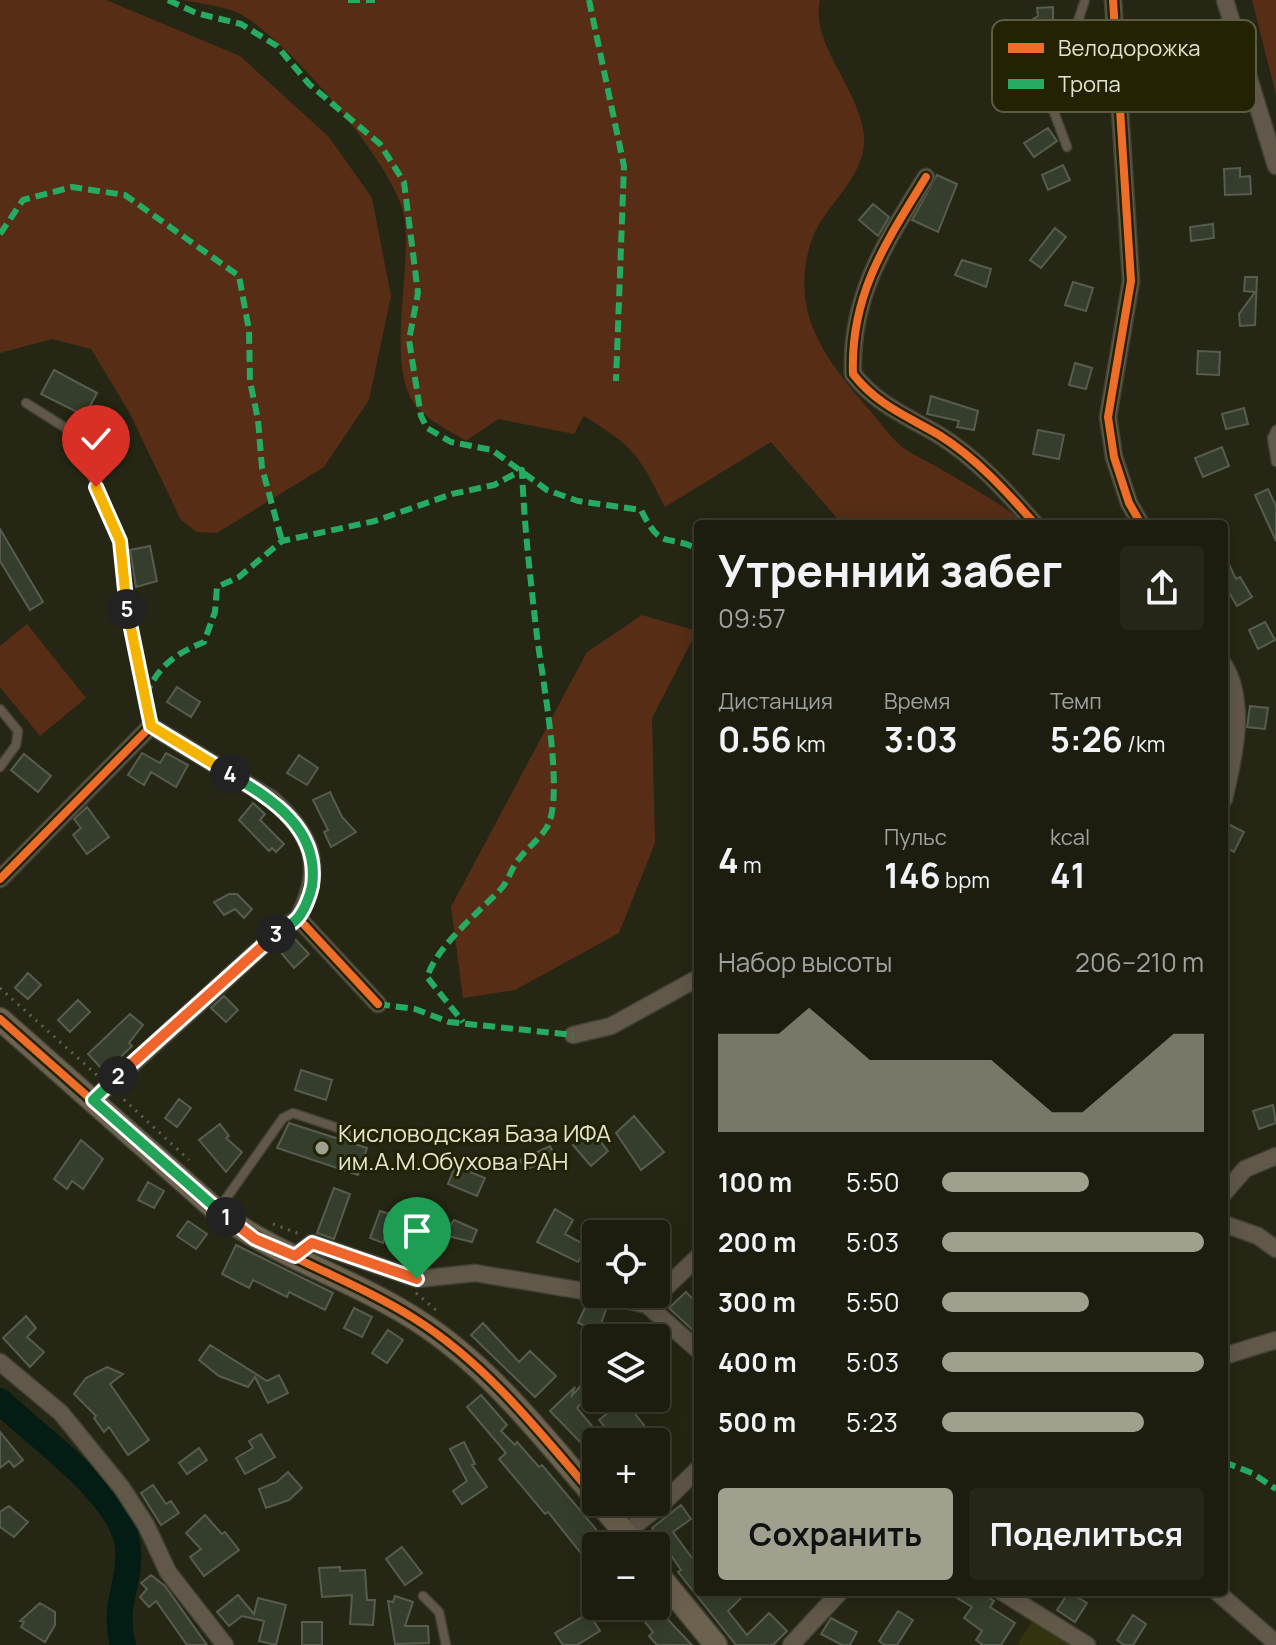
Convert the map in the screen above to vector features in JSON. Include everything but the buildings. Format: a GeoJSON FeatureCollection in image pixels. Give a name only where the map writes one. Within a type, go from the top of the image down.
{"type":"FeatureCollection","features":[{"type":"Feature","properties":{"kind":"street"},"geometry":{"type":"LineString","coordinates":[[1113,0],[1114,20]]}},
{"type":"Feature","properties":{"kind":"street"},"geometry":{"type":"LineString","coordinates":[[1225,0],[1231,20]]}},
{"type":"Feature","properties":{"kind":"street"},"geometry":{"type":"LineString","coordinates":[[1256,101],[1276,166]]}},
{"type":"Feature","properties":{"kind":"street"},"geometry":{"type":"LineString","coordinates":[[1120,112],[1131,281],[1108,417],[1114,457],[1129,503],[1139,520]]}},
{"type":"Feature","properties":{"kind":"street"},"geometry":{"type":"LineString","coordinates":[[926,177],[881,251],[858,307],[853,374],[869,394],[979,464],[1031,520]]}},
{"type":"Feature","properties":{"kind":"street"},"geometry":{"type":"LineString","coordinates":[[1228,672],[1232,679],[1236,736],[1228,778]]}},
{"type":"Feature","properties":{"kind":"street"},"geometry":{"type":"LineString","coordinates":[[0,879],[151,726],[272,799],[288,814],[307,840],[314,868],[310,894],[298,918],[278,932],[93,1100]]}},
{"type":"Feature","properties":{"kind":"street"},"geometry":{"type":"LineString","coordinates":[[298,918],[378,1004]]}},
{"type":"Feature","properties":{"kind":"street"},"geometry":{"type":"LineString","coordinates":[[573,1035],[611,1026],[694,980]]}},
{"type":"Feature","properties":{"kind":"street"},"geometry":{"type":"LineString","coordinates":[[0,1019],[217,1211],[255,1239],[381,1298],[446,1340],[498,1385],[582,1482]]}},
{"type":"Feature","properties":{"kind":"street"},"geometry":{"type":"LineString","coordinates":[[1228,1188],[1245,1169],[1276,1156]]}},
{"type":"Feature","properties":{"kind":"street"},"geometry":{"type":"LineString","coordinates":[[1228,1225],[1258,1236],[1276,1249]]}},
{"type":"Feature","properties":{"kind":"street"},"geometry":{"type":"LineString","coordinates":[[295,1256],[312,1243],[417,1279],[475,1273],[582,1291]]}},
{"type":"Feature","properties":{"kind":"street"},"geometry":{"type":"LineString","coordinates":[[670,1283],[694,1261]]}},
{"type":"Feature","properties":{"kind":"street"},"geometry":{"type":"LineString","coordinates":[[650,1308],[694,1346]]}},
{"type":"Feature","properties":{"kind":"street"},"geometry":{"type":"LineString","coordinates":[[1228,1355],[1276,1340]]}},
{"type":"Feature","properties":{"kind":"street"},"geometry":{"type":"LineString","coordinates":[[0,1362],[61,1413],[113,1477],[146,1525],[168,1572],[225,1645]]}},
{"type":"Feature","properties":{"kind":"street"},"geometry":{"type":"LineString","coordinates":[[636,1532],[694,1473]]}},
{"type":"Feature","properties":{"kind":"street"},"geometry":{"type":"LineString","coordinates":[[611,1516],[624,1532]]}},
{"type":"Feature","properties":{"kind":"street"},"geometry":{"type":"LineString","coordinates":[[670,1589],[716,1645]]}},
{"type":"Feature","properties":{"kind":"street"},"geometry":{"type":"LineString","coordinates":[[791,1645],[836,1596]]}},
{"type":"Feature","properties":{"kind":"street"},"geometry":{"type":"LineString","coordinates":[[1008,1596],[1087,1645]]}},
{"type":"Feature","properties":{"kind":"street"},"geometry":{"type":"LineString","coordinates":[[1222,1596],[1276,1643]]}},
{"type":"Feature","properties":{"kind":"lane"},"geometry":{"type":"LineString","coordinates":[[1078,20],[1085,0]]}},
{"type":"Feature","properties":{"kind":"lane"},"geometry":{"type":"LineString","coordinates":[[1054,112],[1067,147]]}},
{"type":"Feature","properties":{"kind":"lane"},"geometry":{"type":"LineString","coordinates":[[26,403],[80,437],[96,487],[120,541],[122,586],[151,726]]}},
{"type":"Feature","properties":{"kind":"lane"},"geometry":{"type":"LineString","coordinates":[[1276,430],[1272,438],[1276,462]]}},
{"type":"Feature","properties":{"kind":"lane"},"geometry":{"type":"LineString","coordinates":[[0,709],[18,731],[16,745],[0,767]]}},
{"type":"Feature","properties":{"kind":"lane"},"geometry":{"type":"LineString","coordinates":[[217,1211],[283,1118],[293,1113],[368,1138]]}},
{"type":"Feature","properties":{"kind":"lane"},"geometry":{"type":"LineString","coordinates":[[423,1596],[439,1612],[446,1645]]}},
{"type":"Feature","properties":{"kind":"shaded area"},"geometry":{"type":"Polygon","coordinates":[[[0,0],[106,0],[240,56],[329,137],[372,198],[391,296],[369,400],[324,467],[217,533],[197,532],[181,520],[129,412],[91,349],[52,339],[0,353],[0,0]]]}},
{"type":"Feature","properties":{"kind":"shaded area"},"geometry":{"type":"Polygon","coordinates":[[[183,0],[820,0],[822,33],[861,118],[864,136],[859,165],[811,242],[804,290],[814,332],[851,388],[902,447],[984,494],[1021,520],[839,520],[771,442],[665,507],[634,453],[584,416],[574,434],[498,419],[466,441],[437,424],[413,402],[405,384],[401,362],[406,236],[404,215],[396,193],[361,136],[311,76],[262,29],[242,15],[221,7],[183,0]]]}},
{"type":"Feature","properties":{"kind":"shaded area"},"geometry":{"type":"Polygon","coordinates":[[[1252,0],[1276,0],[1276,95],[1252,0]]]}},
{"type":"Feature","properties":{"kind":"shaded area"},"geometry":{"type":"Polygon","coordinates":[[[642,615],[694,630],[694,637],[652,718],[655,843],[619,933],[515,990],[463,998],[451,907],[587,652],[642,615]]]}},
{"type":"Feature","properties":{"kind":"shaded area"},"geometry":{"type":"Polygon","coordinates":[[[27,624],[86,698],[40,736],[0,687],[0,646],[27,624]]]}},
{"type":"Feature","properties":{"kind":"shaded area"},"geometry":{"type":"Polygon","coordinates":[[[1032,1621],[1072,1645],[1017,1645],[1032,1621]]]}},
{"type":"Feature","properties":{"kind":"waterway"},"geometry":{"type":"LineString","coordinates":[[0,1401],[76,1468],[111,1508],[123,1528],[128,1548],[120,1618],[123,1645]]}},
{"type":"Feature","properties":{"kind":"marked path"},"geometry":{"type":"LineString","coordinates":[[168,0],[196,13],[241,24],[277,46],[309,84],[380,144],[404,182],[418,293],[409,340],[421,416],[427,428],[451,442],[492,450],[547,490],[578,501],[641,510],[660,537],[694,547]]}},
{"type":"Feature","properties":{"kind":"marked path"},"geometry":{"type":"LineString","coordinates":[[348,0],[375,0]]}},
{"type":"Feature","properties":{"kind":"marked path"},"geometry":{"type":"LineString","coordinates":[[589,0],[624,166],[616,381]]}},
{"type":"Feature","properties":{"kind":"marked path"},"geometry":{"type":"LineString","coordinates":[[0,234],[23,200],[72,187],[125,195],[239,276],[249,330],[250,381],[258,420],[262,468],[282,541]]}},
{"type":"Feature","properties":{"kind":"marked path"},"geometry":{"type":"LineString","coordinates":[[145,696],[168,663],[204,642],[215,612],[217,587],[239,577],[282,541],[375,521],[452,494],[494,485],[522,470],[529,569],[553,761],[552,811],[547,827],[516,863],[503,886],[459,930],[432,965],[427,977],[463,1022]]}},
{"type":"Feature","properties":{"kind":"marked path"},"geometry":{"type":"LineString","coordinates":[[378,1004],[415,1009],[449,1022],[573,1035]]}},
{"type":"Feature","properties":{"kind":"marked path"},"geometry":{"type":"LineString","coordinates":[[1228,1464],[1252,1473],[1276,1489]]}},
{"type":"Feature","properties":{"kind":"cycle path"},"geometry":{"type":"LineString","coordinates":[[1113,0],[1114,20]]}},
{"type":"Feature","properties":{"kind":"cycle path"},"geometry":{"type":"LineString","coordinates":[[1120,112],[1131,281],[1108,417],[1114,457],[1129,503],[1139,520]]}},
{"type":"Feature","properties":{"kind":"cycle path"},"geometry":{"type":"LineString","coordinates":[[926,177],[897,224],[864,294],[854,346],[853,374],[882,402],[966,454],[1031,520]]}},
{"type":"Feature","properties":{"kind":"cycle path"},"geometry":{"type":"LineString","coordinates":[[0,879],[151,726],[272,799],[297,826],[306,840],[312,868],[311,883],[298,918],[378,1004]]}},
{"type":"Feature","properties":{"kind":"cycle path"},"geometry":{"type":"LineString","coordinates":[[0,1019],[223,1216],[269,1244],[392,1305],[441,1337],[490,1379],[582,1482]]}},
{"type":"Feature","properties":{"kind":"place","name":"Кисловодская База ИФА им.А.М.Обухова РАН"},"geometry":{"type":"Point","coordinates":[322,1148]}},
{"type":"Feature","properties":{"kind":"route"},"geometry":{"type":"LineString","coordinates":[[96,487],[120,541],[122,586],[151,726],[272,799],[288,814],[307,840],[314,868],[310,894],[298,918],[278,932],[93,1100],[217,1211],[255,1239],[295,1256],[312,1243],[417,1279]]}}]}
